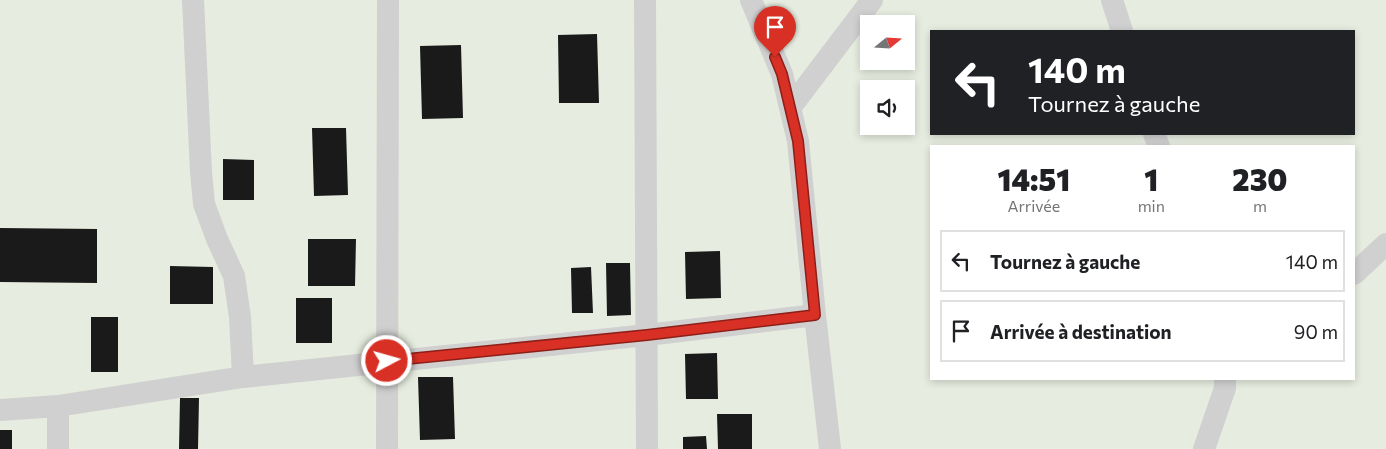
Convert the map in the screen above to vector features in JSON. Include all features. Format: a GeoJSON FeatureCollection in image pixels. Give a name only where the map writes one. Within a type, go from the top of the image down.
{"type":"FeatureCollection","features":[{"type":"Feature","properties":{"kind":"street"},"geometry":{"type":"LineString","coordinates":[[193,0],[204,204],[217,240],[234,276],[240,317],[243,377]]}},
{"type":"Feature","properties":{"kind":"street"},"geometry":{"type":"LineString","coordinates":[[386,449],[388,0]]}},
{"type":"Feature","properties":{"kind":"street"},"geometry":{"type":"LineString","coordinates":[[646,0],[647,449]]}},
{"type":"Feature","properties":{"kind":"street"},"geometry":{"type":"LineString","coordinates":[[752,0],[782,74],[798,141],[830,449]]}},
{"type":"Feature","properties":{"kind":"street"},"geometry":{"type":"LineString","coordinates":[[790,108],[872,0]]}},
{"type":"Feature","properties":{"kind":"street"},"geometry":{"type":"LineString","coordinates":[[1112,0],[1122,30]]}},
{"type":"Feature","properties":{"kind":"street"},"geometry":{"type":"LineString","coordinates":[[1355,273],[1386,244]]}},
{"type":"Feature","properties":{"kind":"street"},"geometry":{"type":"LineString","coordinates":[[0,410],[58,406],[243,377],[647,335],[815,315]]}},
{"type":"Feature","properties":{"kind":"street"},"geometry":{"type":"LineString","coordinates":[[1204,449],[1225,388],[1225,380]]}},
{"type":"Feature","properties":{"kind":"street"},"geometry":{"type":"LineString","coordinates":[[58,406],[58,449]]}},
{"type":"Feature","properties":{"kind":"shaded area"},"geometry":{"type":"Polygon","coordinates":[[[0,0],[1386,0],[1386,449],[0,449],[0,0]]]}},
{"type":"Feature","properties":{"kind":"building"},"geometry":{"type":"Polygon","coordinates":[[[597,34],[599,103],[559,103],[558,35],[597,34]]]}},
{"type":"Feature","properties":{"kind":"building"},"geometry":{"type":"Polygon","coordinates":[[[461,45],[463,118],[422,119],[420,46],[461,45]]]}},
{"type":"Feature","properties":{"kind":"building"},"geometry":{"type":"Polygon","coordinates":[[[312,128],[346,128],[348,195],[314,196],[312,128]]]}},
{"type":"Feature","properties":{"kind":"building"},"geometry":{"type":"Polygon","coordinates":[[[223,159],[254,160],[254,200],[223,200],[223,159]]]}},
{"type":"Feature","properties":{"kind":"building"},"geometry":{"type":"Polygon","coordinates":[[[0,228],[97,229],[97,283],[0,282],[0,228]]]}},
{"type":"Feature","properties":{"kind":"building"},"geometry":{"type":"Polygon","coordinates":[[[308,239],[356,239],[355,286],[308,286],[308,239]]]}},
{"type":"Feature","properties":{"kind":"building"},"geometry":{"type":"Polygon","coordinates":[[[720,251],[721,298],[686,299],[685,252],[720,251]]]}},
{"type":"Feature","properties":{"kind":"building"},"geometry":{"type":"Polygon","coordinates":[[[606,263],[630,263],[631,315],[607,316],[606,263]]]}},
{"type":"Feature","properties":{"kind":"building"},"geometry":{"type":"Polygon","coordinates":[[[170,266],[213,267],[213,304],[170,304],[170,266]]]}},
{"type":"Feature","properties":{"kind":"building"},"geometry":{"type":"Polygon","coordinates":[[[591,267],[593,313],[572,313],[571,268],[591,267]]]}},
{"type":"Feature","properties":{"kind":"building"},"geometry":{"type":"Polygon","coordinates":[[[296,298],[332,298],[332,343],[296,343],[296,298]]]}},
{"type":"Feature","properties":{"kind":"building"},"geometry":{"type":"Polygon","coordinates":[[[91,317],[118,317],[118,372],[91,372],[91,317]]]}},
{"type":"Feature","properties":{"kind":"building"},"geometry":{"type":"Polygon","coordinates":[[[717,353],[718,399],[686,399],[685,354],[717,353]]]}},
{"type":"Feature","properties":{"kind":"building"},"geometry":{"type":"Polygon","coordinates":[[[418,377],[453,377],[455,439],[420,440],[418,377]]]}},
{"type":"Feature","properties":{"kind":"building"},"geometry":{"type":"Polygon","coordinates":[[[180,398],[199,398],[198,449],[179,449],[180,398]]]}},
{"type":"Feature","properties":{"kind":"building"},"geometry":{"type":"Polygon","coordinates":[[[717,414],[752,414],[752,449],[718,449],[717,414]]]}},
{"type":"Feature","properties":{"kind":"building"},"geometry":{"type":"Polygon","coordinates":[[[0,430],[12,430],[12,449],[0,449],[0,430]]]}},
{"type":"Feature","properties":{"kind":"building"},"geometry":{"type":"Polygon","coordinates":[[[706,436],[707,449],[683,449],[683,437],[706,436]]]}},
{"type":"Feature","properties":{"kind":"route"},"geometry":{"type":"LineString","coordinates":[[387,361],[647,335],[815,315],[798,141],[782,74],[775,57]]}}]}
